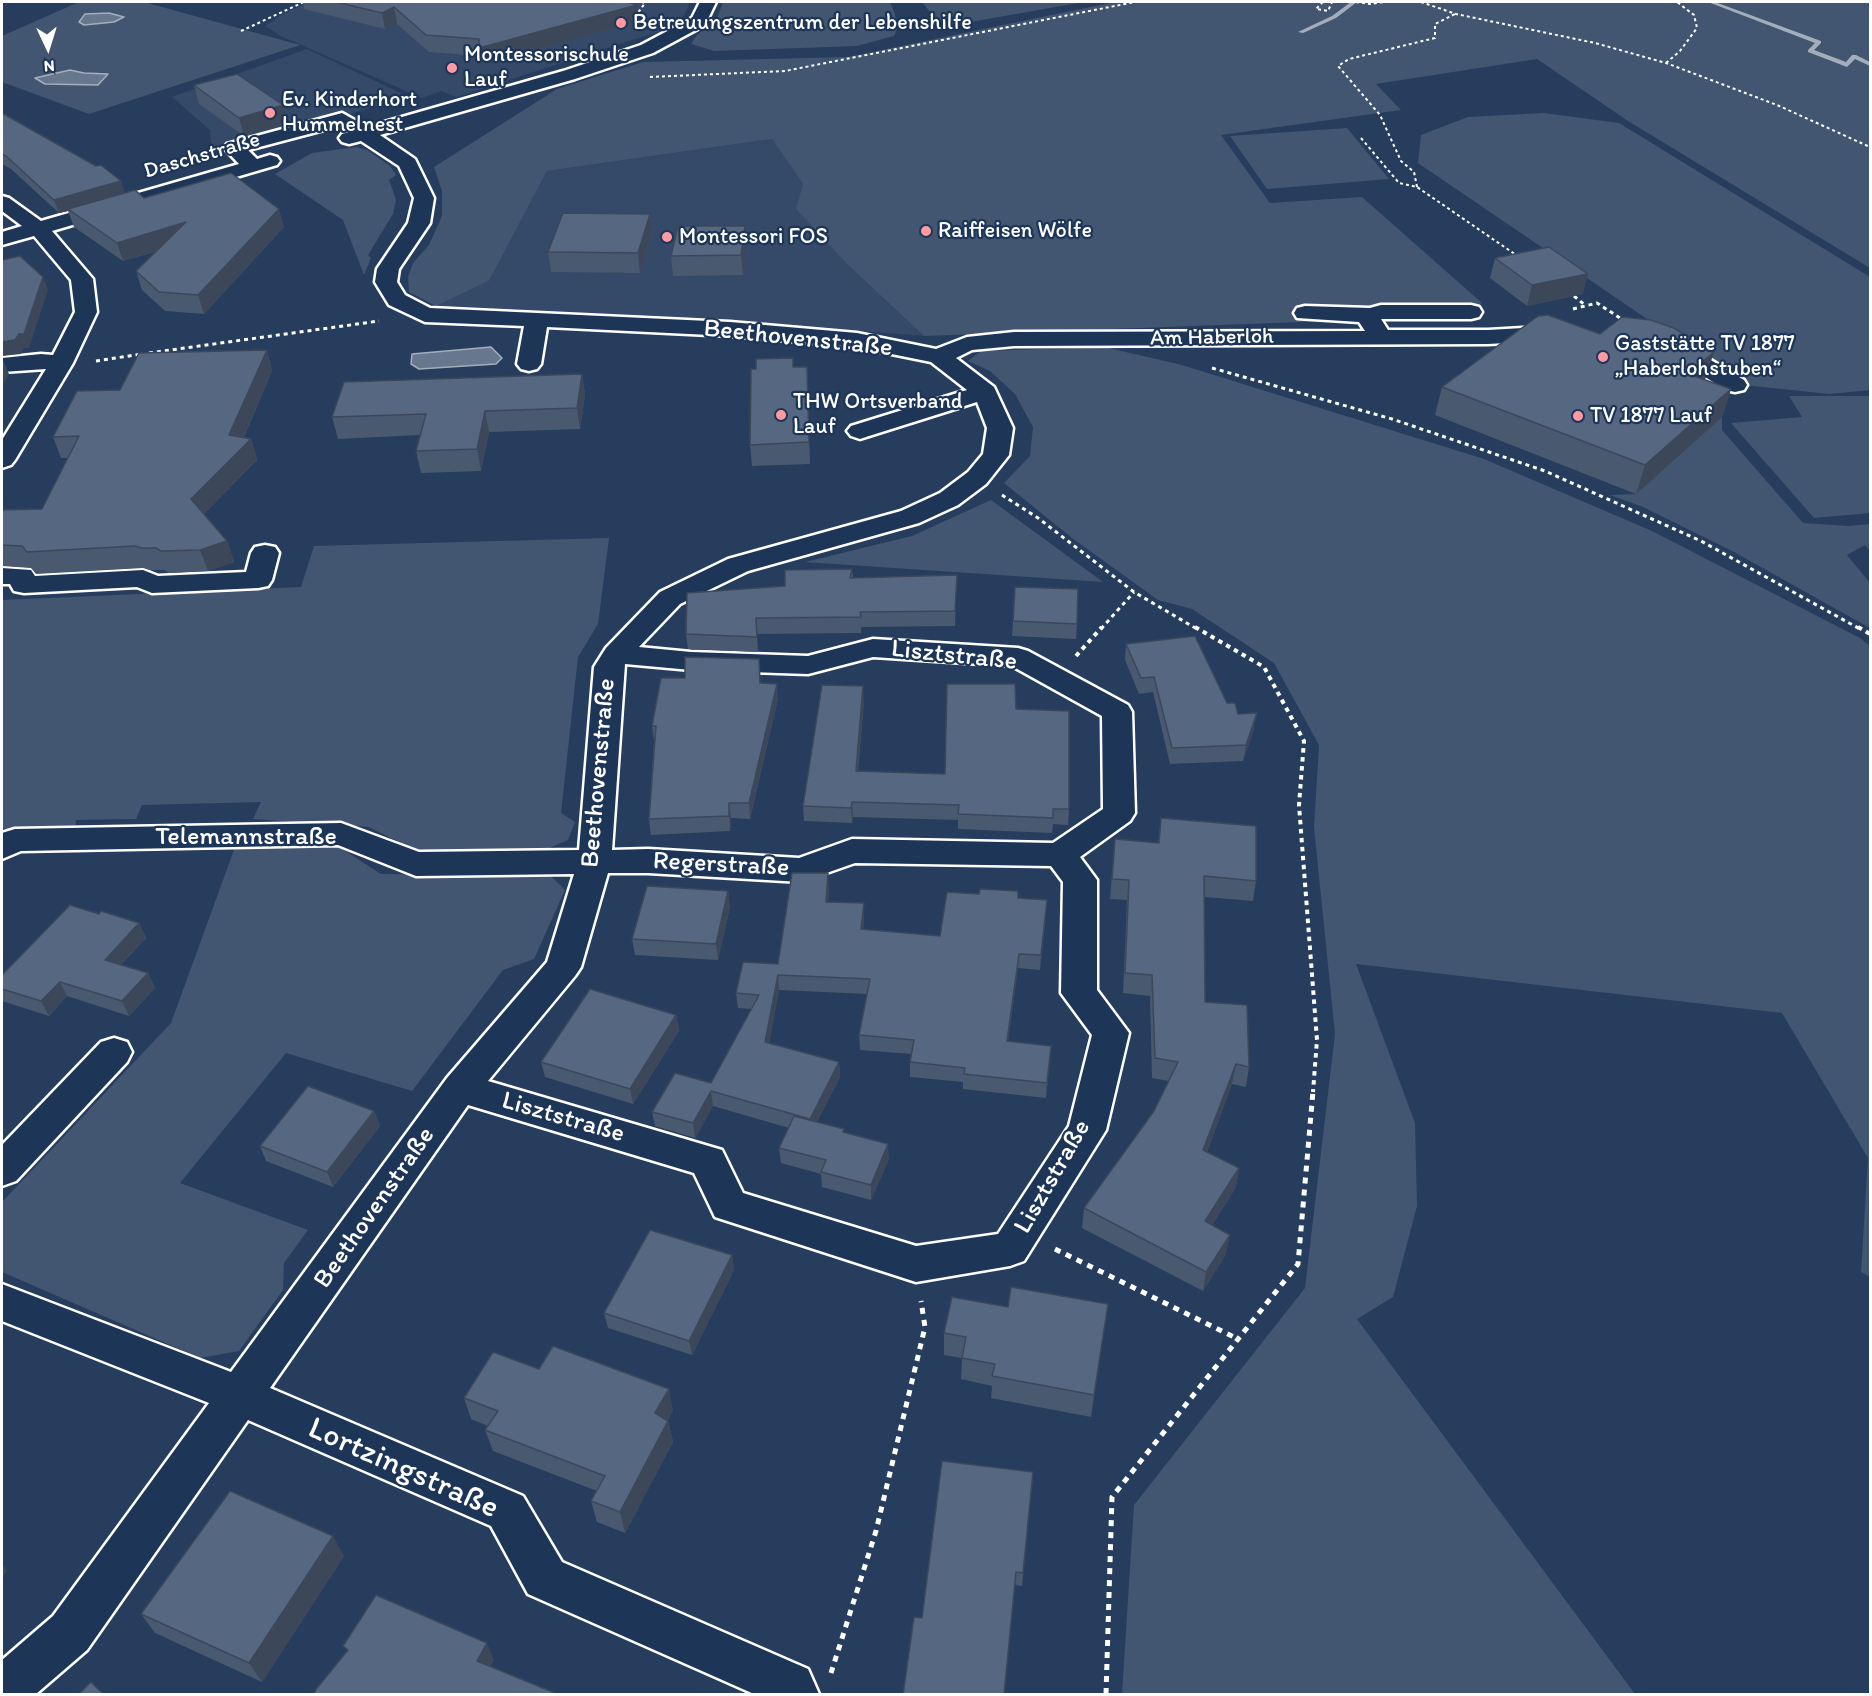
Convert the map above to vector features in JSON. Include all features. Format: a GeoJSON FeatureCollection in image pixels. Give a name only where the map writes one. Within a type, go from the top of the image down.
{"type":"FeatureCollection","features":[{"type":"Feature","properties":{"kind":"street"},"geometry":{"type":"LineString","coordinates":[[348,138],[569,75],[636,52],[676,35],[699,21],[708,2]]}},
{"type":"Feature","properties":{"kind":"street"},"geometry":{"type":"LineString","coordinates":[[581,53],[636,52]]}},
{"type":"Feature","properties":{"kind":"street"},"geometry":{"type":"LineString","coordinates":[[507,93],[498,81],[539,65]]}},
{"type":"Feature","properties":{"kind":"street","name":"Beethovenstraße"},"geometry":{"type":"LineString","coordinates":[[2,1692],[70,1634],[460,1088],[563,967],[595,861],[609,667],[616,654],[670,598],[738,565],[910,517],[949,499],[977,478],[996,455],[1000,428],[986,392],[939,357],[846,339],[730,330],[425,315],[397,300],[386,282],[388,269],[419,223],[424,198],[408,163],[348,138],[342,119],[234,148],[253,166]]}},
{"type":"Feature","properties":{"kind":"street","name":"Daschstraße"},"geometry":{"type":"LineString","coordinates":[[2,239],[284,157]]}},
{"type":"Feature","properties":{"kind":"street"},"geometry":{"type":"LineString","coordinates":[[2,202],[39,229],[82,279],[86,312],[62,363],[2,460]]}},
{"type":"Feature","properties":{"kind":"street"},"geometry":{"type":"LineString","coordinates":[[1305,313],[1371,315],[1381,312],[1471,312]]}},
{"type":"Feature","properties":{"kind":"street"},"geometry":{"type":"LineString","coordinates":[[1371,315],[1369,319],[1381,337]]}},
{"type":"Feature","properties":{"kind":"street"},"geometry":{"type":"LineString","coordinates":[[529,364],[536,322]]}},
{"type":"Feature","properties":{"kind":"street","name":"Am Haberloh"},"geometry":{"type":"LineString","coordinates":[[939,357],[967,344],[1014,339],[1488,337],[1540,333],[1585,334]]}},
{"type":"Feature","properties":{"kind":"street"},"geometry":{"type":"LineString","coordinates":[[1652,340],[1673,347],[1735,385]]}},
{"type":"Feature","properties":{"kind":"street"},"geometry":{"type":"LineString","coordinates":[[2,365],[41,361],[62,363]]}},
{"type":"Feature","properties":{"kind":"street"},"geometry":{"type":"LineString","coordinates":[[860,431],[986,392]]}},
{"type":"Feature","properties":{"kind":"street"},"geometry":{"type":"LineString","coordinates":[[2,576],[21,576],[24,585],[143,578],[152,585],[258,580],[265,553]]}},
{"type":"Feature","properties":{"kind":"street","name":"Lisztstraße"},"geometry":{"type":"LineString","coordinates":[[460,1088],[708,1161],[729,1205],[916,1264],[1010,1249],[1087,1130],[1111,1033],[1079,993],[1080,880],[1060,855],[1119,813],[1117,712],[1018,657],[873,648],[808,665],[692,661],[616,654]]}},
{"type":"Feature","properties":{"kind":"street","name":"Telemannstraße"},"geometry":{"type":"LineString","coordinates":[[2,848],[15,840],[341,834],[416,864],[595,861]]}},
{"type":"Feature","properties":{"kind":"street","name":"Regerstraße"},"geometry":{"type":"LineString","coordinates":[[595,861],[648,861],[801,870],[852,851],[1060,855]]}},
{"type":"Feature","properties":{"kind":"street"},"geometry":{"type":"LineString","coordinates":[[2,1170],[114,1052]]}},
{"type":"Feature","properties":{"kind":"street"},"geometry":{"type":"LineString","coordinates":[[2,1302],[241,1396]]}},
{"type":"Feature","properties":{"kind":"street","name":"Lortzingstraße"},"geometry":{"type":"LineString","coordinates":[[241,1396],[507,1511],[545,1578],[791,1686],[813,1685]]}},
{"type":"Feature","properties":{"kind":"path"},"geometry":{"type":"LineString","coordinates":[[242,31],[304,2]]}},
{"type":"Feature","properties":{"kind":"path"},"geometry":{"type":"LineString","coordinates":[[634,19],[645,3],[642,2]]}},
{"type":"Feature","properties":{"kind":"path"},"geometry":{"type":"LineString","coordinates":[[648,78],[785,70],[1134,2]]}},
{"type":"Feature","properties":{"kind":"path"},"geometry":{"type":"LineString","coordinates":[[1323,2],[1316,9],[1328,10],[1332,2]]}},
{"type":"Feature","properties":{"kind":"path"},"geometry":{"type":"LineString","coordinates":[[1356,2],[1370,4],[1384,2]]}},
{"type":"Feature","properties":{"kind":"path"},"geometry":{"type":"LineString","coordinates":[[1421,2],[1456,14],[1595,43],[1666,63],[1777,105],[1870,147]]}},
{"type":"Feature","properties":{"kind":"path"},"geometry":{"type":"LineString","coordinates":[[1666,63],[1680,51],[1697,28],[1694,15],[1677,2]]}},
{"type":"Feature","properties":{"kind":"path"},"geometry":{"type":"LineString","coordinates":[[1417,187],[1414,172],[1401,161],[1380,115],[1338,66],[1349,59],[1435,38],[1435,24],[1456,14]]}},
{"type":"Feature","properties":{"kind":"path"},"geometry":{"type":"LineString","coordinates":[[1361,138],[1399,183],[1417,187],[1527,262]]}},
{"type":"Feature","properties":{"kind":"path"},"geometry":{"type":"LineString","coordinates":[[1574,296],[1587,306]]}},
{"type":"Feature","properties":{"kind":"path"},"geometry":{"type":"LineString","coordinates":[[1540,333],[1557,313],[1597,303],[1652,340]]}},
{"type":"Feature","properties":{"kind":"path"},"geometry":{"type":"LineString","coordinates":[[62,363],[82,363],[425,315]]}},
{"type":"Feature","properties":{"kind":"path"},"geometry":{"type":"LineString","coordinates":[[1203,365],[1392,419],[1545,471],[1701,541],[1870,634]]}},
{"type":"Feature","properties":{"kind":"path"},"geometry":{"type":"LineString","coordinates":[[977,478],[1038,518],[1134,592],[1264,667],[1304,741],[1299,805],[1317,1040],[1298,1264],[1112,1497],[1107,1695]]}},
{"type":"Feature","properties":{"kind":"path"},"geometry":{"type":"LineString","coordinates":[[1052,676],[1070,663],[1134,592]]}},
{"type":"Feature","properties":{"kind":"path"},"geometry":{"type":"LineString","coordinates":[[1021,1232],[1238,1339]]}},
{"type":"Feature","properties":{"kind":"path"},"geometry":{"type":"LineString","coordinates":[[813,1685],[836,1666],[876,1531],[925,1327],[916,1264]]}},
{"type":"Feature","properties":{"kind":"shaded area"},"geometry":{"type":"Polygon","coordinates":[[[79,2],[144,2],[300,45],[89,114],[2,82],[2,36],[79,2]]]}},
{"type":"Feature","properties":{"kind":"shaded area","name":"Montessorischule Lauf"},"geometry":{"type":"Polygon","coordinates":[[[310,2],[690,2],[684,16],[667,29],[456,97],[441,91],[422,98],[281,36],[265,26],[284,13],[310,2]]]}},
{"type":"Feature","properties":{"kind":"shaded area"},"geometry":{"type":"Polygon","coordinates":[[[723,2],[890,2],[899,25],[894,36],[857,46],[714,51],[691,44],[697,35],[717,18],[723,2]]]}},
{"type":"Feature","properties":{"kind":"shaded area"},"geometry":{"type":"Polygon","coordinates":[[[922,2],[1084,2],[942,27],[922,2]]]}},
{"type":"Feature","properties":{"kind":"shaded area"},"geometry":{"type":"Polygon","coordinates":[[[1115,2],[1870,2],[1870,268],[1628,121],[1537,59],[1376,84],[1401,110],[1221,135],[1270,203],[1362,197],[1482,303],[1463,316],[924,336],[848,265],[796,209],[803,184],[772,139],[547,171],[489,281],[436,306],[409,292],[408,277],[413,263],[429,245],[442,216],[442,191],[434,167],[557,89],[643,62],[848,57],[1115,2]]]}},
{"type":"Feature","properties":{"kind":"shaded area"},"geometry":{"type":"Polygon","coordinates":[[[109,13],[124,17],[114,22],[84,25],[79,22],[85,14],[109,13]]]}},
{"type":"Feature","properties":{"kind":"shaded area","name":"Ev. Kinderhort Hummelnest"},"geometry":{"type":"Polygon","coordinates":[[[307,49],[409,97],[221,150],[211,143],[210,130],[172,97],[307,49]]]}},
{"type":"Feature","properties":{"kind":"shaded area"},"geometry":{"type":"Polygon","coordinates":[[[70,70],[108,74],[98,85],[45,84],[35,78],[70,70]]]}},
{"type":"Feature","properties":{"kind":"shaded area"},"geometry":{"type":"Polygon","coordinates":[[[1544,113],[1619,123],[1870,277],[1870,390],[1829,394],[1744,385],[1418,163],[1421,135],[1468,117],[1544,113]]]}},
{"type":"Feature","properties":{"kind":"shaded area"},"geometry":{"type":"Polygon","coordinates":[[[1347,128],[1389,179],[1267,189],[1230,136],[1347,128]]]}},
{"type":"Feature","properties":{"kind":"shaded area","name":"Montessori FOS"},"geometry":{"type":"Polygon","coordinates":[[[772,139],[803,184],[848,265],[924,336],[771,324],[497,313],[436,306],[489,281],[547,171],[772,139]]]}},
{"type":"Feature","properties":{"kind":"shaded area"},"geometry":{"type":"Polygon","coordinates":[[[356,147],[367,150],[390,166],[396,175],[389,180],[396,200],[393,214],[368,255],[371,258],[364,275],[343,220],[275,174],[312,153],[356,147]]]}},
{"type":"Feature","properties":{"kind":"shaded area"},"geometry":{"type":"Polygon","coordinates":[[[491,347],[502,358],[496,364],[419,369],[411,364],[412,354],[491,347]]]}},
{"type":"Feature","properties":{"kind":"shaded area"},"geometry":{"type":"Polygon","coordinates":[[[1104,347],[1182,365],[1484,459],[1652,531],[1860,638],[1870,646],[1870,1277],[1861,1272],[1868,1158],[1782,1013],[1356,964],[1415,1123],[1417,1206],[1393,1297],[1357,1319],[1635,1694],[1122,1694],[1134,1505],[1305,1288],[1335,1034],[1314,827],[1319,745],[1274,663],[1192,609],[1158,600],[1072,538],[1004,483],[1030,456],[1033,427],[1015,394],[990,371],[968,361],[981,351],[1104,347]]]}},
{"type":"Feature","properties":{"kind":"shaded area"},"geometry":{"type":"Polygon","coordinates":[[[1789,396],[1870,396],[1870,513],[1814,518],[1731,423],[1802,417],[1789,396]]]}},
{"type":"Feature","properties":{"kind":"shaded area"},"geometry":{"type":"Polygon","coordinates":[[[1722,417],[1722,430],[1803,523],[1848,526],[1870,524],[1870,551],[1865,545],[1847,555],[1870,583],[1870,628],[1734,552],[1643,507],[1610,495],[1636,494],[1722,417]]]}},
{"type":"Feature","properties":{"kind":"shaded area"},"geometry":{"type":"Polygon","coordinates":[[[991,500],[1103,582],[805,562],[912,536],[991,500]]]}},
{"type":"Feature","properties":{"kind":"shaded area"},"geometry":{"type":"Polygon","coordinates":[[[609,538],[598,624],[578,657],[561,813],[575,822],[568,840],[549,848],[423,854],[369,827],[253,819],[261,802],[142,805],[136,819],[76,820],[75,830],[19,832],[2,828],[2,600],[301,587],[314,546],[609,538]]]}},
{"type":"Feature","properties":{"kind":"shaded area"},"geometry":{"type":"Polygon","coordinates":[[[336,845],[381,874],[551,876],[565,890],[534,959],[503,970],[412,1091],[286,1053],[180,1183],[308,1230],[284,1263],[283,1290],[239,1351],[200,1358],[2,1272],[2,1202],[171,1023],[235,847],[336,845]]]}},
{"type":"Feature","properties":{"kind":"building"},"geometry":{"type":"Polygon","coordinates":[[[336,2],[628,2],[637,5],[479,48],[479,39],[426,35],[394,7],[382,13],[336,2]]]}},
{"type":"Feature","properties":{"kind":"building"},"geometry":{"type":"Polygon","coordinates":[[[237,74],[283,105],[239,118],[194,85],[237,74]]]}},
{"type":"Feature","properties":{"kind":"building"},"geometry":{"type":"Polygon","coordinates":[[[2,113],[96,166],[101,165],[121,181],[54,200],[2,154],[2,113]]]}},
{"type":"Feature","properties":{"kind":"building"},"geometry":{"type":"Polygon","coordinates":[[[231,173],[279,209],[198,295],[159,292],[136,271],[186,222],[117,243],[68,209],[135,190],[144,198],[231,173]]]}},
{"type":"Feature","properties":{"kind":"building"},"geometry":{"type":"Polygon","coordinates":[[[563,213],[650,214],[638,253],[548,252],[563,213]]]}},
{"type":"Feature","properties":{"kind":"building"},"geometry":{"type":"Polygon","coordinates":[[[678,226],[745,226],[741,255],[671,256],[678,226]]]}},
{"type":"Feature","properties":{"kind":"building"},"geometry":{"type":"Polygon","coordinates":[[[1549,247],[1588,274],[1532,285],[1495,258],[1549,247]]]}},
{"type":"Feature","properties":{"kind":"building"},"geometry":{"type":"Polygon","coordinates":[[[20,256],[43,277],[24,334],[19,334],[15,340],[2,342],[2,260],[20,256]]]}},
{"type":"Feature","properties":{"kind":"building","name":"TV 1877 Lauf"},"geometry":{"type":"Polygon","coordinates":[[[1548,315],[1600,334],[1622,317],[1651,320],[1674,328],[1714,352],[1688,374],[1731,389],[1645,465],[1442,387],[1538,316],[1548,315]]]}},
{"type":"Feature","properties":{"kind":"building"},"geometry":{"type":"Polygon","coordinates":[[[267,350],[229,435],[251,439],[191,499],[227,541],[200,550],[161,551],[156,548],[135,546],[27,552],[22,546],[2,545],[2,510],[42,509],[79,436],[53,437],[77,391],[120,390],[139,353],[267,350]]]}},
{"type":"Feature","properties":{"kind":"building"},"geometry":{"type":"Polygon","coordinates":[[[793,358],[793,367],[807,367],[809,442],[750,445],[751,369],[756,369],[756,359],[793,358]]]}},
{"type":"Feature","properties":{"kind":"building"},"geometry":{"type":"Polygon","coordinates":[[[582,374],[577,408],[485,411],[477,449],[416,451],[426,414],[332,417],[344,382],[582,374]]]}},
{"type":"Feature","properties":{"kind":"building"},"geometry":{"type":"Polygon","coordinates":[[[852,569],[850,578],[957,575],[955,611],[860,612],[861,617],[756,618],[757,637],[686,634],[687,593],[785,586],[785,570],[852,569]]]}},
{"type":"Feature","properties":{"kind":"building"},"geometry":{"type":"Polygon","coordinates":[[[1015,587],[1078,589],[1077,624],[1013,621],[1015,587]]]}},
{"type":"Feature","properties":{"kind":"building"},"geometry":{"type":"Polygon","coordinates":[[[1195,636],[1227,703],[1235,703],[1238,714],[1257,713],[1246,745],[1172,748],[1154,677],[1141,678],[1126,644],[1195,636]]]}},
{"type":"Feature","properties":{"kind":"building"},"geometry":{"type":"Polygon","coordinates":[[[685,657],[759,659],[760,683],[777,684],[749,803],[729,803],[729,816],[649,819],[656,726],[652,726],[661,678],[685,678],[685,657]]]}},
{"type":"Feature","properties":{"kind":"building"},"geometry":{"type":"Polygon","coordinates":[[[947,684],[1015,684],[1016,709],[1069,711],[1069,809],[1053,809],[1053,818],[958,814],[959,805],[852,802],[851,808],[803,806],[822,685],[863,686],[856,771],[945,774],[947,684]]]}},
{"type":"Feature","properties":{"kind":"building"},"geometry":{"type":"Polygon","coordinates":[[[1161,818],[1256,826],[1256,881],[1204,876],[1205,1002],[1247,1005],[1249,1067],[1236,1064],[1203,1150],[1239,1168],[1205,1221],[1230,1235],[1206,1272],[1084,1208],[1154,1111],[1178,1062],[1155,1058],[1152,975],[1125,973],[1129,880],[1112,879],[1115,839],[1159,843],[1161,818]]]}},
{"type":"Feature","properties":{"kind":"building"},"geometry":{"type":"Polygon","coordinates":[[[792,873],[828,873],[826,902],[864,903],[861,929],[940,936],[947,892],[979,894],[980,889],[1018,891],[1018,898],[1047,900],[1041,955],[1019,954],[1007,1041],[1051,1046],[1047,1083],[964,1074],[965,1068],[910,1062],[914,1040],[859,1035],[870,979],[778,975],[765,1042],[839,1062],[810,1119],[711,1091],[693,1123],[652,1112],[675,1073],[711,1083],[759,995],[736,993],[743,962],[778,964],[792,873]]]}},
{"type":"Feature","properties":{"kind":"building"},"geometry":{"type":"Polygon","coordinates":[[[647,886],[728,891],[716,944],[632,939],[647,886]]]}},
{"type":"Feature","properties":{"kind":"building"},"geometry":{"type":"Polygon","coordinates":[[[70,905],[99,914],[101,911],[139,923],[105,960],[148,973],[122,1001],[60,982],[41,1001],[2,989],[2,975],[70,905]]]}},
{"type":"Feature","properties":{"kind":"building"},"geometry":{"type":"Polygon","coordinates":[[[590,989],[676,1015],[630,1089],[541,1062],[590,989]]]}},
{"type":"Feature","properties":{"kind":"building"},"geometry":{"type":"Polygon","coordinates":[[[308,1086],[374,1111],[327,1172],[260,1146],[308,1086]]]}},
{"type":"Feature","properties":{"kind":"building"},"geometry":{"type":"Polygon","coordinates":[[[794,1116],[844,1129],[843,1132],[888,1144],[871,1185],[821,1172],[826,1160],[779,1148],[794,1116]]]}},
{"type":"Feature","properties":{"kind":"building"},"geometry":{"type":"Polygon","coordinates":[[[650,1230],[732,1255],[689,1341],[604,1313],[650,1230]]]}},
{"type":"Feature","properties":{"kind":"building"},"geometry":{"type":"Polygon","coordinates":[[[1011,1287],[1108,1304],[1094,1395],[992,1376],[995,1364],[962,1358],[966,1337],[944,1333],[952,1297],[1008,1307],[1011,1287]]]}},
{"type":"Feature","properties":{"kind":"building"},"geometry":{"type":"Polygon","coordinates":[[[553,1346],[669,1389],[655,1413],[668,1421],[620,1512],[591,1501],[605,1476],[485,1430],[498,1411],[464,1398],[493,1352],[539,1369],[553,1346]]]}},
{"type":"Feature","properties":{"kind":"building"},"geometry":{"type":"Polygon","coordinates":[[[942,1461],[1033,1472],[1023,1573],[1016,1572],[1004,1695],[903,1695],[914,1617],[922,1618],[942,1461]]]}},
{"type":"Feature","properties":{"kind":"building"},"geometry":{"type":"Polygon","coordinates":[[[230,1491],[333,1536],[249,1663],[141,1614],[230,1491]]]}},
{"type":"Feature","properties":{"kind":"building"},"geometry":{"type":"Polygon","coordinates":[[[376,1595],[487,1643],[477,1661],[560,1695],[313,1695],[348,1650],[343,1646],[376,1595]]]}},
{"type":"Feature","properties":{"kind":"building"},"geometry":{"type":"Polygon","coordinates":[[[91,1682],[104,1695],[78,1695],[91,1682]]]}},
{"type":"Feature","properties":{"kind":"waterway"},"geometry":{"type":"LineString","coordinates":[[1301,32],[1334,17],[1354,2]]}},
{"type":"Feature","properties":{"kind":"waterway"},"geometry":{"type":"LineString","coordinates":[[1711,2],[1819,42],[1810,51],[1847,65],[1854,56],[1870,64]]}},
{"type":"Feature","properties":{"kind":"place","name":"Betreuungszentrum der Lebenshilfe"},"geometry":{"type":"Point","coordinates":[621,23]}},
{"type":"Feature","properties":{"kind":"place","name":"Montessorischule Lauf"},"geometry":{"type":"Point","coordinates":[452,68]}},
{"type":"Feature","properties":{"kind":"place","name":"Ev. Kinderhort Hummelnest"},"geometry":{"type":"Point","coordinates":[270,113]}},
{"type":"Feature","properties":{"kind":"place","name":"Raiffeisen Wölfe"},"geometry":{"type":"Point","coordinates":[926,231]}},
{"type":"Feature","properties":{"kind":"place","name":"Montessori FOS"},"geometry":{"type":"Point","coordinates":[667,237]}},
{"type":"Feature","properties":{"kind":"place","name":"Gaststätte TV 1877 „Haberlohstuben“"},"geometry":{"type":"Point","coordinates":[1603,357]}},
{"type":"Feature","properties":{"kind":"place","name":"THW Ortsverband Lauf"},"geometry":{"type":"Point","coordinates":[781,415]}},
{"type":"Feature","properties":{"kind":"place","name":"TV 1877 Lauf"},"geometry":{"type":"Point","coordinates":[1578,416]}}]}
